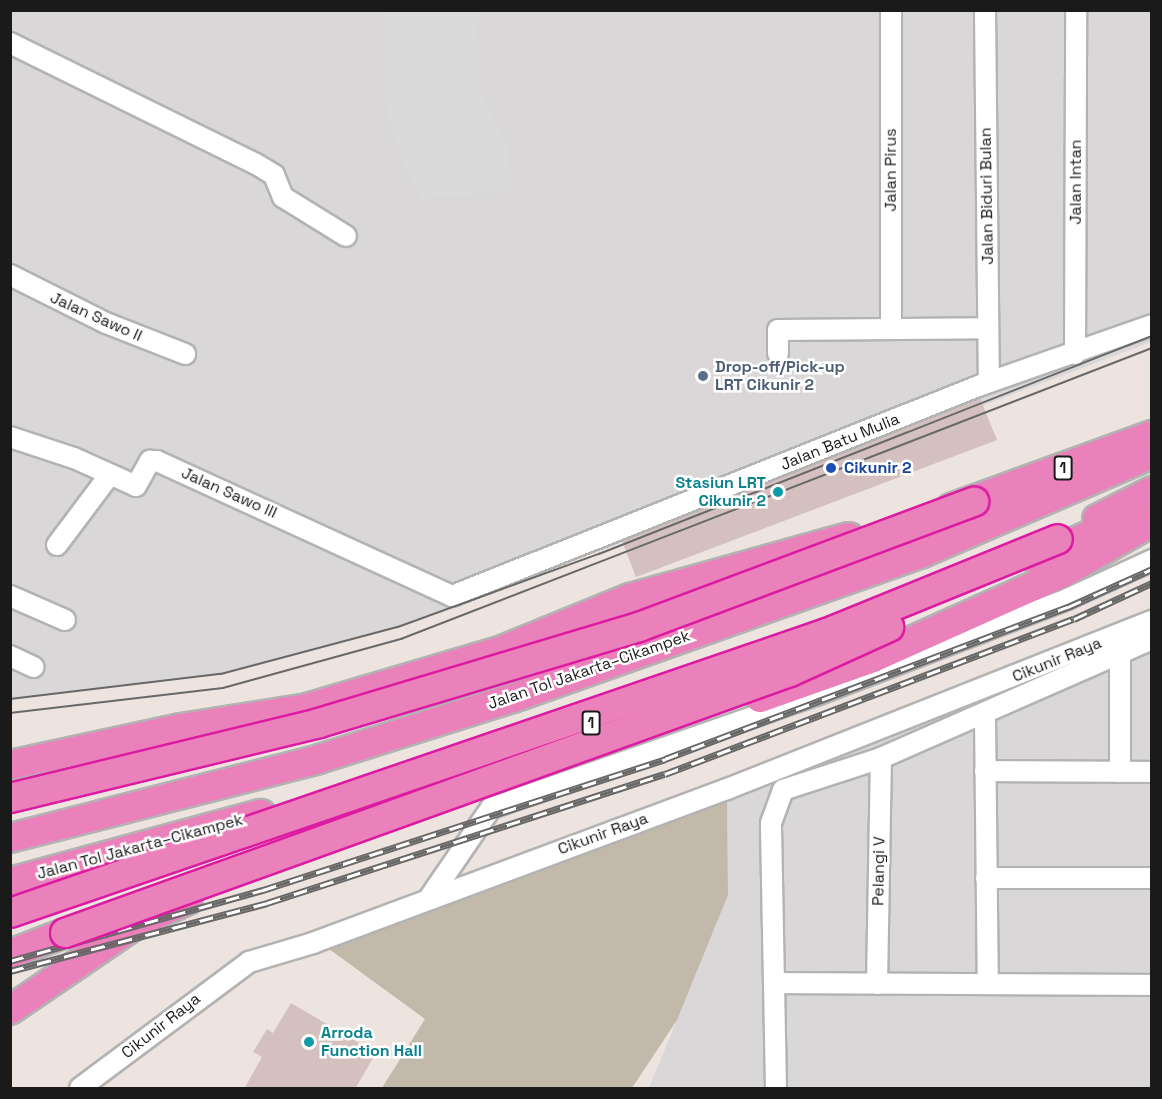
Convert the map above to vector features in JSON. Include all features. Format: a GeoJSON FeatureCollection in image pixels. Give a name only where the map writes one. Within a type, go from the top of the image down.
{"type":"FeatureCollection","features":[{"type":"Feature","properties":{"kind":"highway","name":"1"},"geometry":{"type":"LineString","coordinates":[[974,502],[1152,435]]}},
{"type":"Feature","properties":{"kind":"highway","name":"Jalan Tol Jakarta–Cikampek"},"geometry":{"type":"LineString","coordinates":[[10,838],[319,759],[513,698],[922,553],[1152,454]]}},
{"type":"Feature","properties":{"kind":"highway"},"geometry":{"type":"LineString","coordinates":[[10,954],[790,672],[867,638],[1152,491]]}},
{"type":"Feature","properties":{"kind":"highway"},"geometry":{"type":"LineString","coordinates":[[10,765],[181,728],[307,708],[500,651],[630,598],[974,502]]}},
{"type":"Feature","properties":{"kind":"highway"},"geometry":{"type":"LineString","coordinates":[[10,798],[319,723],[639,627],[974,502]]}},
{"type":"Feature","properties":{"kind":"highway","name":"Jalan Tol Jakarta–Cikampek"},"geometry":{"type":"LineString","coordinates":[[10,882],[723,686],[939,602],[1152,507]]}},
{"type":"Feature","properties":{"kind":"highway"},"geometry":{"type":"LineString","coordinates":[[10,1010],[136,924],[224,883],[490,795],[873,658],[1065,572],[1152,522]]}},
{"type":"Feature","properties":{"kind":"highway"},"geometry":{"type":"LineString","coordinates":[[10,913],[827,633],[1058,539]]}},
{"type":"Feature","properties":{"kind":"highway"},"geometry":{"type":"LineString","coordinates":[[10,787],[319,759]]}},
{"type":"Feature","properties":{"kind":"highway"},"geometry":{"type":"LineString","coordinates":[[10,948],[65,933]]}},
{"type":"Feature","properties":{"kind":"street","name":"Jalan Pirus"},"geometry":{"type":"LineString","coordinates":[[891,10],[891,329]]}},
{"type":"Feature","properties":{"kind":"street","name":"Jalan Biduri Bulan"},"geometry":{"type":"LineString","coordinates":[[985,10],[989,382]]}},
{"type":"Feature","properties":{"kind":"street","name":"Jalan Intan"},"geometry":{"type":"LineString","coordinates":[[1075,354],[1076,10]]}},
{"type":"Feature","properties":{"kind":"street"},"geometry":{"type":"LineString","coordinates":[[10,44],[256,164],[274,175],[283,197],[346,236]]}},
{"type":"Feature","properties":{"kind":"street","name":"Jalan Sawo II"},"geometry":{"type":"LineString","coordinates":[[13,282],[184,354]]}},
{"type":"Feature","properties":{"kind":"street","name":"Jalan Batu Mulia"},"geometry":{"type":"LineString","coordinates":[[458,594],[493,576],[989,382],[1075,354],[1152,325]]}},
{"type":"Feature","properties":{"kind":"street"},"geometry":{"type":"LineString","coordinates":[[778,353],[778,330],[988,328]]}},
{"type":"Feature","properties":{"kind":"street","name":"Jalan Sawo III"},"geometry":{"type":"LineString","coordinates":[[10,437],[74,458],[108,477],[136,486],[150,462],[157,460],[445,595],[458,594]]}},
{"type":"Feature","properties":{"kind":"street"},"geometry":{"type":"LineString","coordinates":[[57,545],[108,477]]}},
{"type":"Feature","properties":{"kind":"street"},"geometry":{"type":"LineString","coordinates":[[430,897],[491,808],[816,695],[1067,599],[1152,560]]}},
{"type":"Feature","properties":{"kind":"street"},"geometry":{"type":"LineString","coordinates":[[10,596],[66,620]]}},
{"type":"Feature","properties":{"kind":"street","name":"Cikunir Raya"},"geometry":{"type":"LineString","coordinates":[[80,1089],[249,962],[314,943],[430,897],[796,763],[1152,621]]}},
{"type":"Feature","properties":{"kind":"street"},"geometry":{"type":"LineString","coordinates":[[776,1089],[771,824],[783,790],[881,758],[985,716],[1152,639]]}},
{"type":"Feature","properties":{"kind":"street"},"geometry":{"type":"LineString","coordinates":[[1120,653],[1120,772]]}},
{"type":"Feature","properties":{"kind":"street"},"geometry":{"type":"LineString","coordinates":[[10,656],[34,667]]}},
{"type":"Feature","properties":{"kind":"street"},"geometry":{"type":"LineString","coordinates":[[985,716],[988,984]]}},
{"type":"Feature","properties":{"kind":"street","name":"Pelangi V"},"geometry":{"type":"LineString","coordinates":[[877,984],[881,758]]}},
{"type":"Feature","properties":{"kind":"street"},"geometry":{"type":"LineString","coordinates":[[986,771],[1152,772]]}},
{"type":"Feature","properties":{"kind":"street"},"geometry":{"type":"LineString","coordinates":[[987,878],[1152,878]]}},
{"type":"Feature","properties":{"kind":"street"},"geometry":{"type":"LineString","coordinates":[[774,983],[1152,985]]}},
{"type":"Feature","properties":{"kind":"shaded area"},"geometry":{"type":"Polygon","coordinates":[[[11,11],[1151,11],[1151,342],[398,627],[221,674],[11,699],[11,11]]]}},
{"type":"Feature","properties":{"kind":"shaded area"},"geometry":{"type":"Polygon","coordinates":[[[385,11],[484,11],[478,24],[481,94],[510,152],[511,191],[423,199],[401,158],[382,93],[385,11]]]}},
{"type":"Feature","properties":{"kind":"shaded area"},"geometry":{"type":"Polygon","coordinates":[[[1151,621],[1151,1088],[649,1088],[728,895],[727,789],[1151,621]]]}},
{"type":"Feature","properties":{"kind":"shaded area"},"geometry":{"type":"Polygon","coordinates":[[[727,797],[728,895],[677,1020],[632,1088],[382,1088],[425,1019],[325,946],[727,797]]]}},
{"type":"Feature","properties":{"kind":"building","name":"Stasiun LRT Cikunir 2"},"geometry":{"type":"Polygon","coordinates":[[[980,398],[997,440],[636,577],[622,541],[980,398]]]}},
{"type":"Feature","properties":{"kind":"building","name":"Arroda Function Hall"},"geometry":{"type":"Polygon","coordinates":[[[291,1003],[376,1053],[355,1089],[244,1089],[262,1057],[253,1052],[267,1029],[273,1033],[291,1003]]]}},
{"type":"Feature","properties":{"kind":"tram line"},"geometry":{"type":"LineString","coordinates":[[10,699],[221,674],[398,627],[599,554],[1152,336]]}},
{"type":"Feature","properties":{"kind":"tram line"},"geometry":{"type":"LineString","coordinates":[[10,713],[223,688],[401,639],[1152,348]]}},
{"type":"Feature","properties":{"kind":"railway"},"geometry":{"type":"LineString","coordinates":[[10,961],[263,890],[665,759],[1068,607],[1152,569]]}},
{"type":"Feature","properties":{"kind":"railway"},"geometry":{"type":"LineString","coordinates":[[10,971],[267,903],[665,774],[1074,619],[1152,583]]}},
{"type":"Feature","properties":{"kind":"place","name":"Drop-off/Pick-up LRT Cikunir 2"},"geometry":{"type":"Point","coordinates":[703,376]}},
{"type":"Feature","properties":{"kind":"place","name":"Cikunir 2"},"geometry":{"type":"Point","coordinates":[831,468]}},
{"type":"Feature","properties":{"kind":"place","name":"Stasiun LRT Cikunir 2"},"geometry":{"type":"Point","coordinates":[778,492]}},
{"type":"Feature","properties":{"kind":"place","name":"Arroda Function Hall"},"geometry":{"type":"Point","coordinates":[309,1042]}}]}
